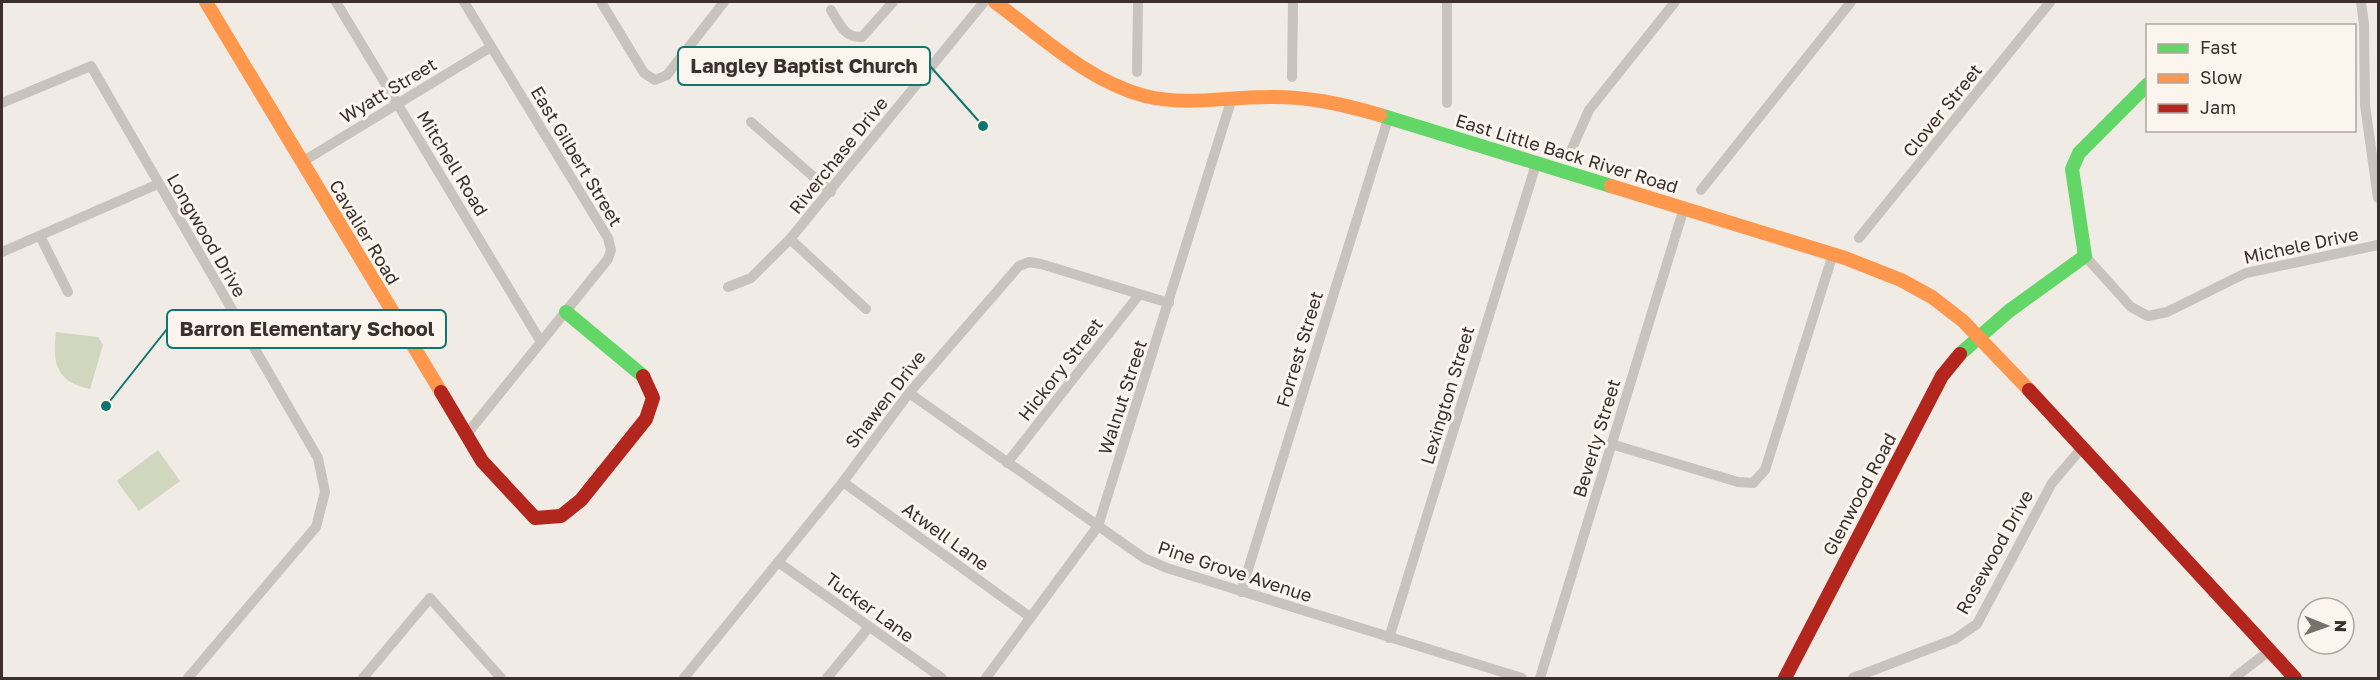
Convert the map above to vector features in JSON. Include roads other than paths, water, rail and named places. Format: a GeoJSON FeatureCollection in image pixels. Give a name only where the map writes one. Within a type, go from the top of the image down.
{"type":"FeatureCollection","features":[{"type":"Feature","properties":{"kind":"street","name":"Cavalier Road"},"geometry":{"type":"LineString","coordinates":[[206,2],[482,461],[535,518],[558,519],[570,512],[646,419],[653,398],[644,377],[566,312]]}},
{"type":"Feature","properties":{"kind":"street","name":"Mitchell Road"},"geometry":{"type":"LineString","coordinates":[[336,2],[541,342]]}},
{"type":"Feature","properties":{"kind":"street","name":"East Gilbert Street"},"geometry":{"type":"LineString","coordinates":[[464,2],[608,238],[611,250],[608,259],[466,435]]}},
{"type":"Feature","properties":{"kind":"street"},"geometry":{"type":"LineString","coordinates":[[601,2],[644,73],[655,80],[667,75],[724,2]]}},
{"type":"Feature","properties":{"kind":"street"},"geometry":{"type":"LineString","coordinates":[[831,10],[843,31],[856,38],[862,37],[893,2]]}},
{"type":"Feature","properties":{"kind":"street","name":"Riverchase Drive"},"geometry":{"type":"LineString","coordinates":[[728,287],[751,278],[790,239],[831,192],[984,2]]}},
{"type":"Feature","properties":{"kind":"street","name":"East Little Back River Road"},"geometry":{"type":"LineString","coordinates":[[995,2],[1084,65],[1128,91],[1168,100],[1291,96],[1389,116],[1833,254],[1916,285],[1957,313],[2269,651]]}},
{"type":"Feature","properties":{"kind":"street"},"geometry":{"type":"LineString","coordinates":[[1137,72],[1138,2]]}},
{"type":"Feature","properties":{"kind":"street"},"geometry":{"type":"LineString","coordinates":[[1293,2],[1293,77]]}},
{"type":"Feature","properties":{"kind":"street"},"geometry":{"type":"LineString","coordinates":[[1447,2],[1447,103]]}},
{"type":"Feature","properties":{"kind":"street"},"geometry":{"type":"LineString","coordinates":[[1570,153],[1589,110],[1675,2]]}},
{"type":"Feature","properties":{"kind":"street"},"geometry":{"type":"LineString","coordinates":[[1701,190],[1851,2]]}},
{"type":"Feature","properties":{"kind":"street","name":"Clover Street"},"geometry":{"type":"LineString","coordinates":[[1859,238],[2050,2]]}},
{"type":"Feature","properties":{"kind":"street"},"geometry":{"type":"LineString","coordinates":[[2361,2],[2364,24],[2365,105],[2379,198]]}},
{"type":"Feature","properties":{"kind":"street","name":"Wyatt Street"},"geometry":{"type":"LineString","coordinates":[[302,162],[491,47]]}},
{"type":"Feature","properties":{"kind":"street","name":"Longwood Drive"},"geometry":{"type":"LineString","coordinates":[[2,103],[91,66],[318,458],[325,492],[316,527],[188,678]]}},
{"type":"Feature","properties":{"kind":"street"},"geometry":{"type":"LineString","coordinates":[[2085,256],[2072,169],[2079,153],[2146,86]]}},
{"type":"Feature","properties":{"kind":"street","name":"Walnut Street"},"geometry":{"type":"LineString","coordinates":[[986,678],[1098,526],[1232,98]]}},
{"type":"Feature","properties":{"kind":"street","name":"Forrest Street"},"geometry":{"type":"LineString","coordinates":[[1241,592],[1389,116]]}},
{"type":"Feature","properties":{"kind":"street"},"geometry":{"type":"LineString","coordinates":[[752,122],[831,192]]}},
{"type":"Feature","properties":{"kind":"street","name":"Lexington Street"},"geometry":{"type":"LineString","coordinates":[[1389,638],[1537,161]]}},
{"type":"Feature","properties":{"kind":"street"},"geometry":{"type":"LineString","coordinates":[[2,252],[158,184]]}},
{"type":"Feature","properties":{"kind":"street","name":"Beverly Street"},"geometry":{"type":"LineString","coordinates":[[1540,678],[1684,208]]}},
{"type":"Feature","properties":{"kind":"street"},"geometry":{"type":"LineString","coordinates":[[40,236],[68,292]]}},
{"type":"Feature","properties":{"kind":"street"},"geometry":{"type":"LineString","coordinates":[[790,239],[866,309]]}},
{"type":"Feature","properties":{"kind":"street","name":"Michele Drive"},"geometry":{"type":"LineString","coordinates":[[2085,256],[2131,307],[2148,316],[2167,312],[2246,273],[2379,245]]}},
{"type":"Feature","properties":{"kind":"street"},"geometry":{"type":"LineString","coordinates":[[1611,444],[1738,482],[1753,483],[1765,470],[1833,254]]}},
{"type":"Feature","properties":{"kind":"street","name":"Glenwood Road"},"geometry":{"type":"LineString","coordinates":[[1785,678],[1942,376],[1954,359],[1978,336],[2085,256]]}},
{"type":"Feature","properties":{"kind":"street","name":"Shawen Drive"},"geometry":{"type":"LineString","coordinates":[[684,678],[843,482],[909,393],[1019,266],[1029,262],[1041,264],[1138,296],[1169,303]]}},
{"type":"Feature","properties":{"kind":"street","name":"Hickory Street"},"geometry":{"type":"LineString","coordinates":[[1007,463],[1138,296]]}},
{"type":"Feature","properties":{"kind":"street","name":"Pine Grove Avenue"},"geometry":{"type":"LineString","coordinates":[[909,393],[1123,545],[1167,568],[1522,678]]}},
{"type":"Feature","properties":{"kind":"street","name":"Rosewood Drive"},"geometry":{"type":"LineString","coordinates":[[1853,678],[1955,639],[1977,624],[2052,483],[2081,449]]}},
{"type":"Feature","properties":{"kind":"street","name":"Atwell Lane"},"geometry":{"type":"LineString","coordinates":[[843,482],[1030,617]]}},
{"type":"Feature","properties":{"kind":"street","name":"Tucker Lane"},"geometry":{"type":"LineString","coordinates":[[778,561],[942,678]]}},
{"type":"Feature","properties":{"kind":"street"},"geometry":{"type":"LineString","coordinates":[[363,678],[430,597],[501,678]]}},
{"type":"Feature","properties":{"kind":"street"},"geometry":{"type":"LineString","coordinates":[[827,678],[868,627]]}},
{"type":"Feature","properties":{"kind":"street"},"geometry":{"type":"LineString","coordinates":[[2234,678],[2269,651],[2295,678]]}},
{"type":"Feature","properties":{"kind":"place","name":"Langley Baptist Church"},"geometry":{"type":"Point","coordinates":[983,126]}},
{"type":"Feature","properties":{"kind":"place","name":"Barron Elementary School"},"geometry":{"type":"Point","coordinates":[106,406]}}]}
